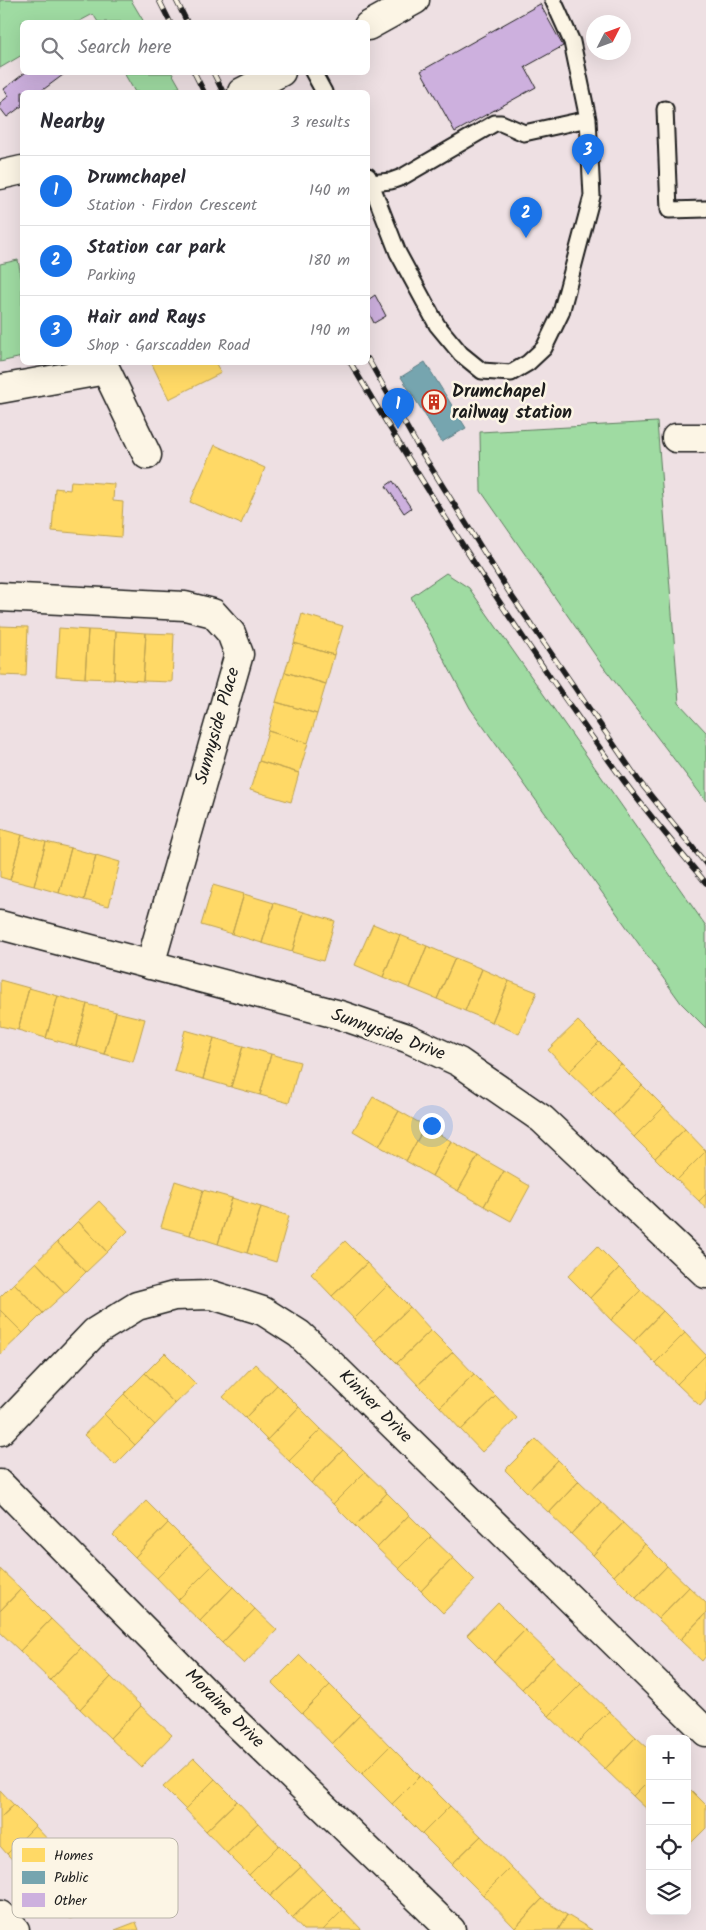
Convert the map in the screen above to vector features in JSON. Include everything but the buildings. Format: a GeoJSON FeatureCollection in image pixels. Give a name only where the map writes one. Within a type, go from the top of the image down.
{"type":"FeatureCollection","features":[{"type":"Feature","properties":{"kind":"street"},"geometry":{"type":"LineString","coordinates":[[370,25],[415,0]]}},
{"type":"Feature","properties":{"kind":"street"},"geometry":{"type":"LineString","coordinates":[[246,90],[275,75]]}},
{"type":"Feature","properties":{"kind":"street"},"geometry":{"type":"LineString","coordinates":[[0,175],[20,170]]}},
{"type":"Feature","properties":{"kind":"street"},"geometry":{"type":"LineString","coordinates":[[0,390],[104,366],[147,456]]}},
{"type":"Feature","properties":{"kind":"street"},"geometry":{"type":"LineString","coordinates":[[676,438],[706,438]]}},
{"type":"Feature","properties":{"kind":"street","name":"Sunnyside Place"},"geometry":{"type":"LineString","coordinates":[[0,597],[185,606],[213,613],[231,633],[239,654],[150,965]]}},
{"type":"Feature","properties":{"kind":"street","name":"Sunnyside Drive"},"geometry":{"type":"LineString","coordinates":[[0,926],[340,1015],[407,1038],[459,1062],[542,1119],[706,1274]]}},
{"type":"Feature","properties":{"kind":"street","name":"Kiniver Drive"},"geometry":{"type":"LineString","coordinates":[[0,1431],[95,1332],[137,1306],[174,1296],[212,1295],[263,1311],[299,1334],[332,1365],[706,1732]]}},
{"type":"Feature","properties":{"kind":"street","name":"Moraine Drive"},"geometry":{"type":"LineString","coordinates":[[0,1484],[223,1710],[451,1930]]}},
{"type":"Feature","properties":{"kind":"street"},"geometry":{"type":"LineString","coordinates":[[0,1915],[15,1930]]}},
{"type":"Feature","properties":{"kind":"lane"},"geometry":{"type":"LineString","coordinates":[[370,182],[398,254],[437,325],[461,354],[482,371],[511,373],[528,363],[544,348],[561,313],[592,196],[588,119],[572,42],[553,0]]}},
{"type":"Feature","properties":{"kind":"lane"},"geometry":{"type":"LineString","coordinates":[[315,75],[323,90]]}},
{"type":"Feature","properties":{"kind":"lane"},"geometry":{"type":"LineString","coordinates":[[666,109],[669,210],[706,209]]}},
{"type":"Feature","properties":{"kind":"lane"},"geometry":{"type":"LineString","coordinates":[[370,179],[391,181],[402,177],[495,123],[501,123],[524,134],[588,119]]}},
{"type":"Feature","properties":{"kind":"green space"},"geometry":{"type":"Polygon","coordinates":[[[0,0],[131,0],[143,20],[97,20],[93,14],[82,20],[20,20],[20,56],[0,68],[0,0]]]}},
{"type":"Feature","properties":{"kind":"green space"},"geometry":{"type":"Polygon","coordinates":[[[125,75],[173,75],[180,87],[170,90],[134,90],[125,75]]]}},
{"type":"Feature","properties":{"kind":"green space"},"geometry":{"type":"Polygon","coordinates":[[[18,260],[20,270],[20,357],[0,362],[0,264],[18,260]]]}},
{"type":"Feature","properties":{"kind":"green space"},"geometry":{"type":"Polygon","coordinates":[[[657,422],[679,703],[706,732],[706,801],[602,665],[481,491],[480,432],[657,422]]]}},
{"type":"Feature","properties":{"kind":"green space"},"geometry":{"type":"Polygon","coordinates":[[[446,573],[469,588],[706,926],[706,1028],[681,1003],[470,708],[411,597],[446,573]]]}},
{"type":"Feature","properties":{"kind":"railway"},"geometry":{"type":"LineString","coordinates":[[159,0],[169,20]]}},
{"type":"Feature","properties":{"kind":"railway"},"geometry":{"type":"LineString","coordinates":[[176,0],[186,20]]}},
{"type":"Feature","properties":{"kind":"railway"},"geometry":{"type":"LineString","coordinates":[[196,75],[203,90]]}},
{"type":"Feature","properties":{"kind":"railway"},"geometry":{"type":"LineString","coordinates":[[214,75],[222,90]]}},
{"type":"Feature","properties":{"kind":"railway"},"geometry":{"type":"LineString","coordinates":[[370,363],[417,445],[509,592],[639,781],[706,864]]}},
{"type":"Feature","properties":{"kind":"railway"},"geometry":{"type":"LineString","coordinates":[[352,365],[451,527],[557,688],[632,792],[706,883]]}},
{"type":"Feature","properties":{"kind":"place","name":"Hair and Rays"},"geometry":{"type":"Point","coordinates":[588,175]}},
{"type":"Feature","properties":{"kind":"place","name":"Station car park"},"geometry":{"type":"Point","coordinates":[526,238]}},
{"type":"Feature","properties":{"kind":"place","name":"Drumchapel railway station"},"geometry":{"type":"Point","coordinates":[434,402]}},
{"type":"Feature","properties":{"kind":"place","name":"Drumchapel"},"geometry":{"type":"Point","coordinates":[398,429]}}]}
